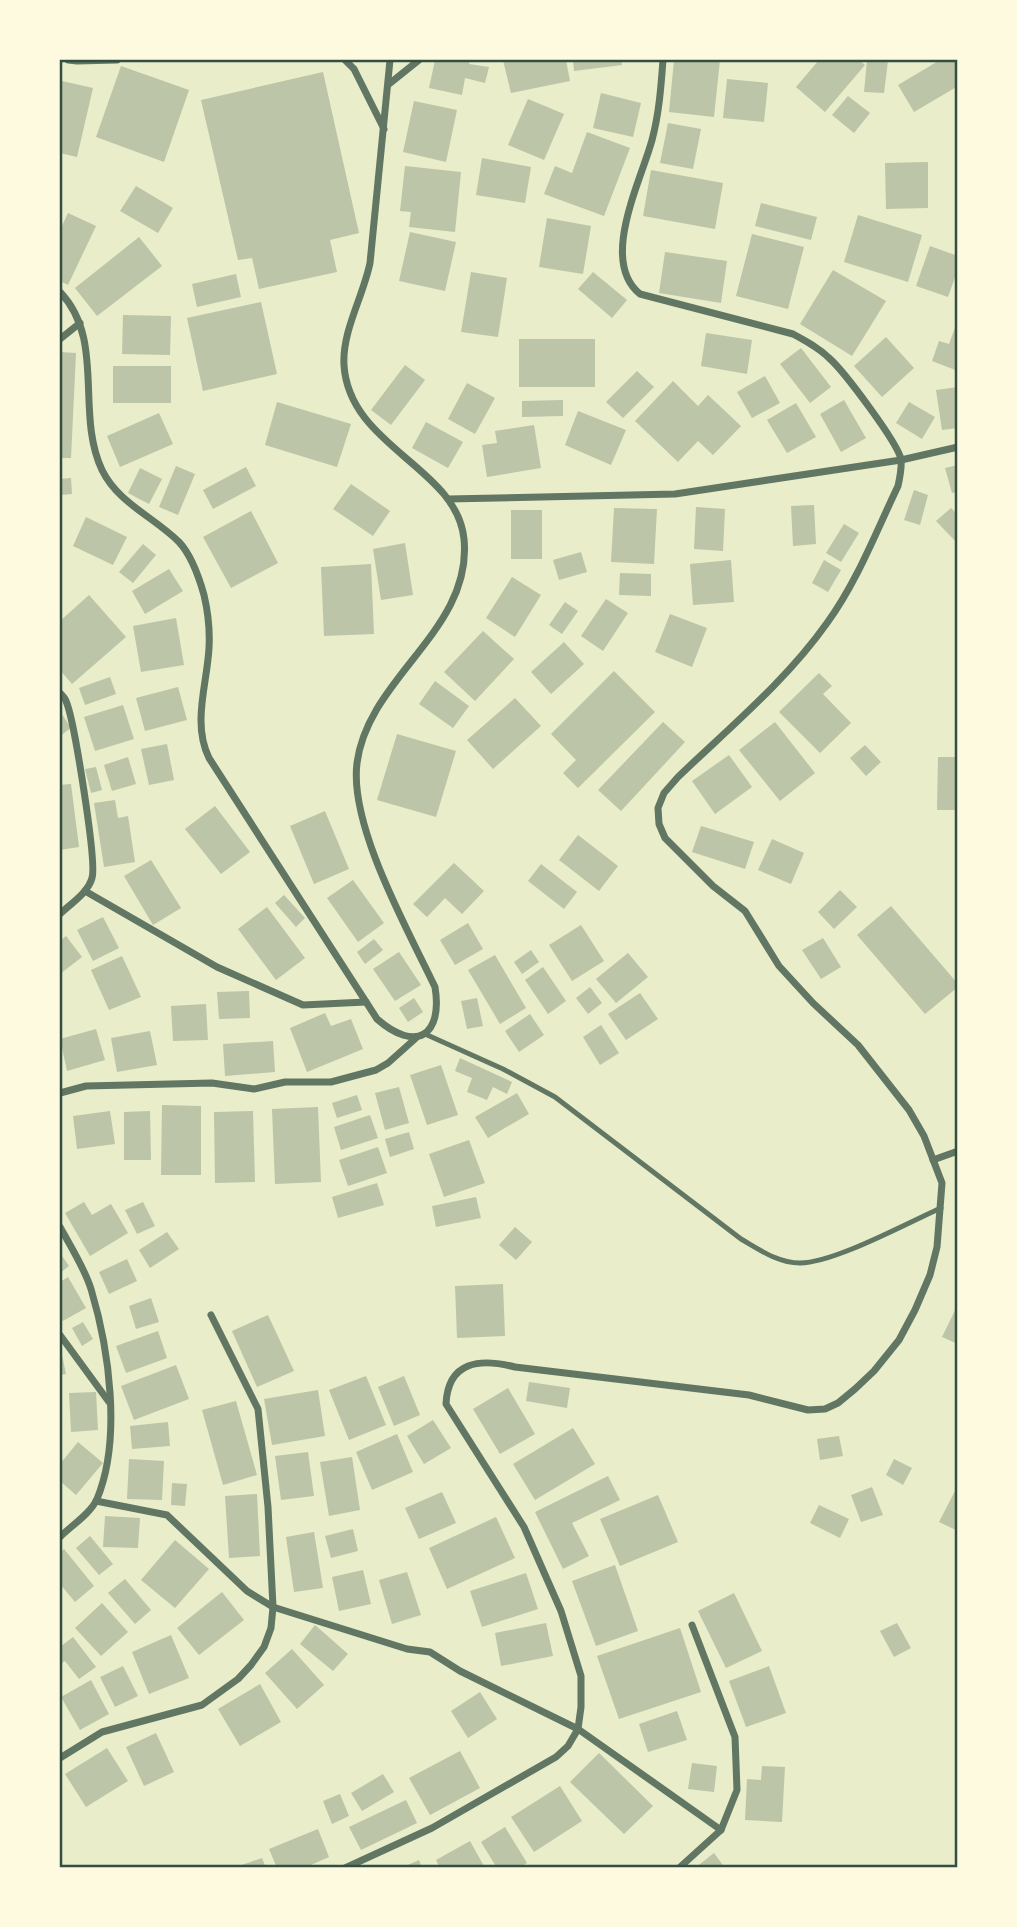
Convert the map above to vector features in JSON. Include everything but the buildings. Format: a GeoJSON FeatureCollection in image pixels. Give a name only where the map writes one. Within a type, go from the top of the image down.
{"type":"FeatureCollection","features":[{"type":"Feature","properties":{"kind":"street"},"geometry":{"type":"LineString","coordinates":[[68,60],[117,60]]}},
{"type":"Feature","properties":{"kind":"street"},"geometry":{"type":"LineString","coordinates":[[345,60],[354,69],[384,130]]}},
{"type":"Feature","properties":{"kind":"street"},"geometry":{"type":"LineString","coordinates":[[60,1093],[86,1086],[212,1083],[254,1089],[285,1082],[331,1082],[376,1070],[388,1063],[416,1038],[425,1034],[435,1021],[435,987],[386,883],[367,835],[359,797],[357,766],[361,743],[376,709],[432,636],[459,584],[466,559],[464,534],[448,499],[374,431],[357,407],[347,386],[343,364],[348,332],[366,285],[370,263],[390,60]]}},
{"type":"Feature","properties":{"kind":"street"},"geometry":{"type":"LineString","coordinates":[[388,84],[419,60]]}},
{"type":"Feature","properties":{"kind":"street"},"geometry":{"type":"LineString","coordinates":[[345,1867],[432,1828],[556,1757],[568,1746],[578,1728],[580,1676],[561,1611],[524,1527],[446,1404],[446,1390],[463,1368],[478,1361],[494,1361],[514,1367],[749,1395],[808,1410],[825,1409],[838,1403],[855,1389],[874,1371],[899,1340],[930,1275],[937,1247],[942,1183],[924,1136],[909,1110],[858,1045],[813,1003],[779,966],[745,911],[713,886],[665,838],[659,824],[658,808],[664,793],[780,680],[828,622],[849,587],[898,486],[901,460],[895,444],[837,366],[811,344],[793,334],[640,294],[625,276],[622,258],[630,205],[656,123],[663,60]]}},
{"type":"Feature","properties":{"kind":"street"},"geometry":{"type":"LineString","coordinates":[[60,292],[70,303],[80,323],[85,345],[90,426],[94,450],[103,471],[113,487],[128,502],[180,543],[195,568],[204,594],[209,621],[209,649],[200,723],[202,743],[209,758],[377,1019],[403,1037],[416,1038]]}},
{"type":"Feature","properties":{"kind":"street"},"geometry":{"type":"LineString","coordinates":[[60,339],[80,323]]}},
{"type":"Feature","properties":{"kind":"street"},"geometry":{"type":"LineString","coordinates":[[448,499],[676,494],[901,460],[957,447]]}},
{"type":"Feature","properties":{"kind":"street"},"geometry":{"type":"LineString","coordinates":[[60,693],[66,701],[77,754],[94,860],[92,879],[85,891],[60,914]]}},
{"type":"Feature","properties":{"kind":"street"},"geometry":{"type":"LineString","coordinates":[[85,891],[218,967],[303,1005],[366,1002]]}},
{"type":"Feature","properties":{"kind":"street"},"geometry":{"type":"LineString","coordinates":[[933,1160],[957,1151]]}},
{"type":"Feature","properties":{"kind":"street"},"geometry":{"type":"LineString","coordinates":[[60,1227],[74,1250],[90,1287],[104,1339],[112,1436],[96,1501],[60,1537]]}},
{"type":"Feature","properties":{"kind":"street"},"geometry":{"type":"LineString","coordinates":[[60,1758],[102,1732],[202,1705],[238,1679],[264,1647],[271,1628],[273,1607],[268,1507],[258,1409],[211,1315]]}},
{"type":"Feature","properties":{"kind":"street"},"geometry":{"type":"LineString","coordinates":[[60,1335],[110,1404]]}},
{"type":"Feature","properties":{"kind":"street"},"geometry":{"type":"LineString","coordinates":[[96,1501],[167,1515],[247,1591],[273,1607],[407,1648],[430,1652],[460,1671],[578,1728],[721,1830]]}},
{"type":"Feature","properties":{"kind":"street"},"geometry":{"type":"LineString","coordinates":[[679,1867],[721,1830],[737,1790],[735,1737],[692,1625]]}},
{"type":"Feature","properties":{"kind":"lane"},"geometry":{"type":"LineString","coordinates":[[425,1034],[503,1069],[555,1097],[741,1239],[771,1258],[800,1263],[830,1257],[940,1209]]}}]}
